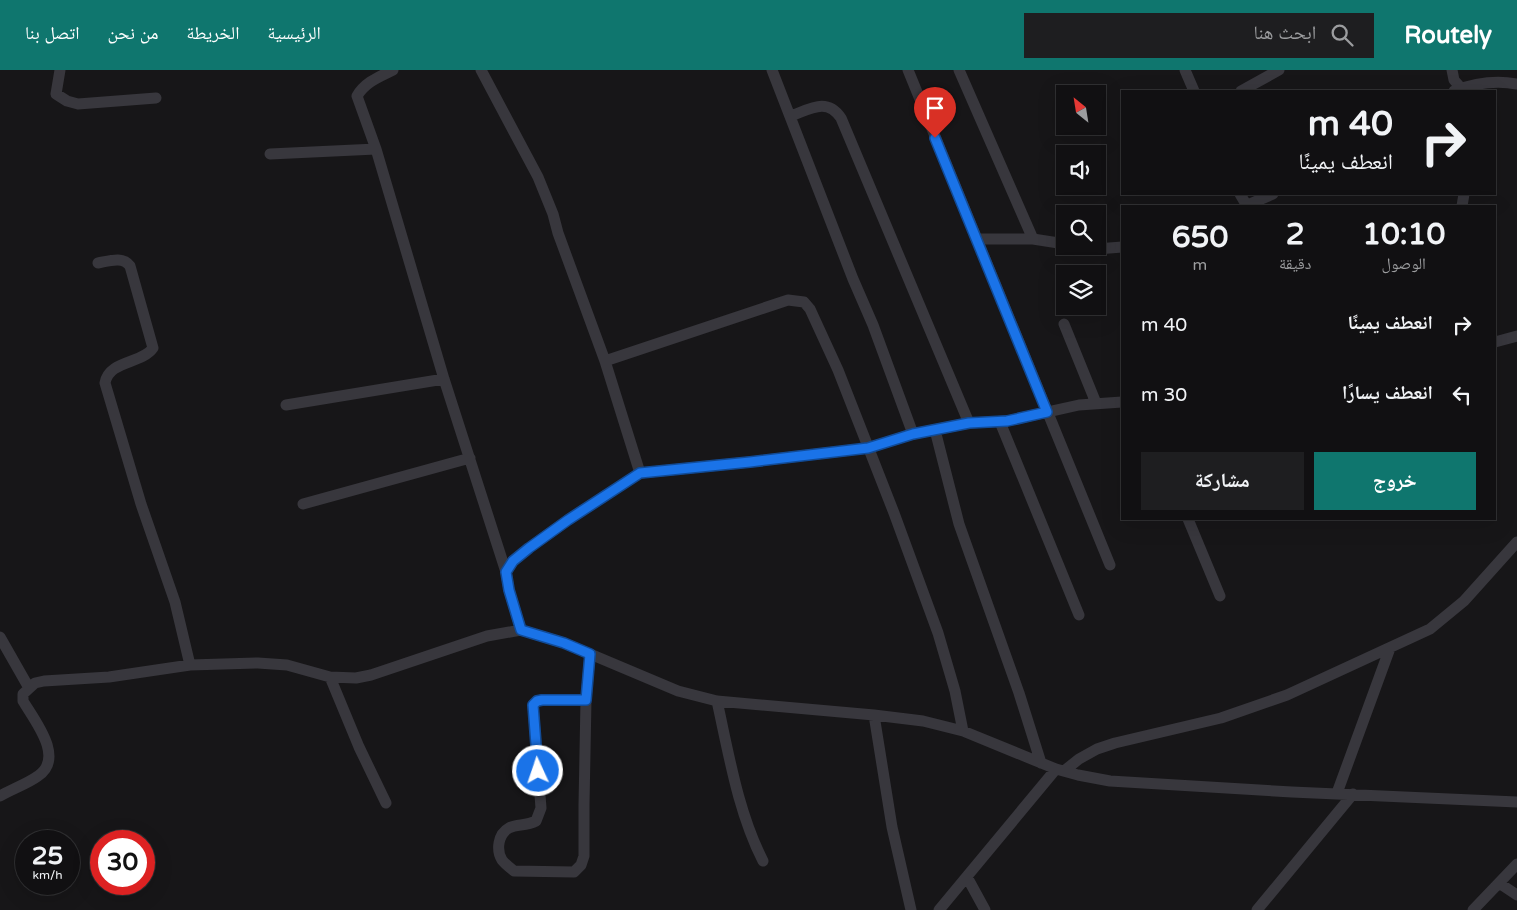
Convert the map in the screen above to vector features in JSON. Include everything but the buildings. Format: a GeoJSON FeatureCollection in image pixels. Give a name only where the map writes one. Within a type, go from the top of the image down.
{"type":"FeatureCollection","features":[{"type":"Feature","properties":{"kind":"street"},"geometry":{"type":"LineString","coordinates":[[60,70],[56,94],[67,101],[78,104],[156,98]]}},
{"type":"Feature","properties":{"kind":"street"},"geometry":{"type":"LineString","coordinates":[[393,70],[361,88],[357,96],[376,150],[444,379],[506,572],[509,590],[521,630]]}},
{"type":"Feature","properties":{"kind":"street"},"geometry":{"type":"LineString","coordinates":[[481,70],[538,177],[553,214],[558,233],[605,361],[640,473]]}},
{"type":"Feature","properties":{"kind":"street"},"geometry":{"type":"LineString","coordinates":[[772,70],[853,279],[873,325],[913,434]]}},
{"type":"Feature","properties":{"kind":"street"},"geometry":{"type":"LineString","coordinates":[[908,70],[1110,565]]}},
{"type":"Feature","properties":{"kind":"street"},"geometry":{"type":"LineString","coordinates":[[959,70],[1033,239]]}},
{"type":"Feature","properties":{"kind":"street"},"geometry":{"type":"LineString","coordinates":[[1185,70],[1194,90]]}},
{"type":"Feature","properties":{"kind":"street"},"geometry":{"type":"LineString","coordinates":[[1243,90],[1279,70]]}},
{"type":"Feature","properties":{"kind":"street"},"geometry":{"type":"LineString","coordinates":[[1452,70],[1458,90],[1517,84]]}},
{"type":"Feature","properties":{"kind":"street"},"geometry":{"type":"LineString","coordinates":[[791,116],[824,105],[832,107],[841,118],[969,423]]}},
{"type":"Feature","properties":{"kind":"street"},"geometry":{"type":"LineString","coordinates":[[270,154],[376,150]]}},
{"type":"Feature","properties":{"kind":"street"},"geometry":{"type":"LineString","coordinates":[[1248,205],[1271,195]]}},
{"type":"Feature","properties":{"kind":"street"},"geometry":{"type":"LineString","coordinates":[[976,239],[1033,239],[1056,243]]}},
{"type":"Feature","properties":{"kind":"street"},"geometry":{"type":"LineString","coordinates":[[1106,248],[1121,247]]}},
{"type":"Feature","properties":{"kind":"street"},"geometry":{"type":"LineString","coordinates":[[98,263],[121,260],[127,262],[130,266],[154,348],[150,353],[114,369],[106,378],[105,383],[141,504],[175,602],[190,666]]}},
{"type":"Feature","properties":{"kind":"street"},"geometry":{"type":"LineString","coordinates":[[605,361],[788,300],[804,302],[810,309],[838,370],[938,633],[955,691],[963,731]]}},
{"type":"Feature","properties":{"kind":"street"},"geometry":{"type":"LineString","coordinates":[[1064,324],[1096,403]]}},
{"type":"Feature","properties":{"kind":"street"},"geometry":{"type":"LineString","coordinates":[[1496,342],[1517,336]]}},
{"type":"Feature","properties":{"kind":"street"},"geometry":{"type":"LineString","coordinates":[[286,405],[444,379]]}},
{"type":"Feature","properties":{"kind":"street"},"geometry":{"type":"LineString","coordinates":[[506,572],[513,561],[537,542],[640,473],[868,448],[913,434],[969,423],[1000,422],[1079,405],[1121,402]]}},
{"type":"Feature","properties":{"kind":"street"},"geometry":{"type":"LineString","coordinates":[[1000,422],[1079,615]]}},
{"type":"Feature","properties":{"kind":"street"},"geometry":{"type":"LineString","coordinates":[[935,430],[959,524],[1019,693],[1041,763]]}},
{"type":"Feature","properties":{"kind":"street"},"geometry":{"type":"LineString","coordinates":[[303,504],[470,458]]}},
{"type":"Feature","properties":{"kind":"street"},"geometry":{"type":"LineString","coordinates":[[1188,520],[1220,596]]}},
{"type":"Feature","properties":{"kind":"street"},"geometry":{"type":"LineString","coordinates":[[939,910],[1060,770],[1097,749],[1115,743],[1221,718],[1287,695],[1430,629],[1464,602],[1517,542]]}},
{"type":"Feature","properties":{"kind":"street"},"geometry":{"type":"LineString","coordinates":[[0,796],[39,776],[46,769],[50,755],[48,743],[23,701],[24,694],[36,683],[109,677],[190,666],[258,663],[287,665],[330,677],[356,678],[371,675],[488,636],[521,630],[564,643],[678,691],[717,702],[874,715],[923,722],[963,731],[1060,770],[1110,781],[1517,802]]}},
{"type":"Feature","properties":{"kind":"street"},"geometry":{"type":"LineString","coordinates":[[0,638],[29,688]]}},
{"type":"Feature","properties":{"kind":"street"},"geometry":{"type":"LineString","coordinates":[[1337,793],[1390,648]]}},
{"type":"Feature","properties":{"kind":"street"},"geometry":{"type":"LineString","coordinates":[[586,700],[542,700],[537,701],[533,705],[540,808],[536,821],[528,825],[509,827],[501,835],[498,846],[501,859],[514,871],[574,872],[581,865],[584,856],[586,700],[590,654]]}},
{"type":"Feature","properties":{"kind":"street"},"geometry":{"type":"LineString","coordinates":[[330,677],[359,747],[386,803]]}},
{"type":"Feature","properties":{"kind":"street"},"geometry":{"type":"LineString","coordinates":[[717,702],[741,804],[763,861]]}},
{"type":"Feature","properties":{"kind":"street"},"geometry":{"type":"LineString","coordinates":[[874,715],[892,827],[911,910]]}},
{"type":"Feature","properties":{"kind":"street"},"geometry":{"type":"LineString","coordinates":[[1257,910],[1353,794]]}},
{"type":"Feature","properties":{"kind":"street"},"geometry":{"type":"LineString","coordinates":[[1473,910],[1517,864]]}},
{"type":"Feature","properties":{"kind":"street"},"geometry":{"type":"LineString","coordinates":[[966,877],[985,910]]}},
{"type":"Feature","properties":{"kind":"street"},"geometry":{"type":"LineString","coordinates":[[1499,883],[1517,895]]}},
{"type":"Feature","properties":{"kind":"route"},"geometry":{"type":"LineString","coordinates":[[538,771],[533,705],[537,701],[542,700],[586,700],[590,654],[564,643],[521,630],[509,590],[506,572],[513,561],[568,520],[640,473],[868,448],[913,434],[969,423],[1007,421],[1047,412],[935,138]]}}]}
